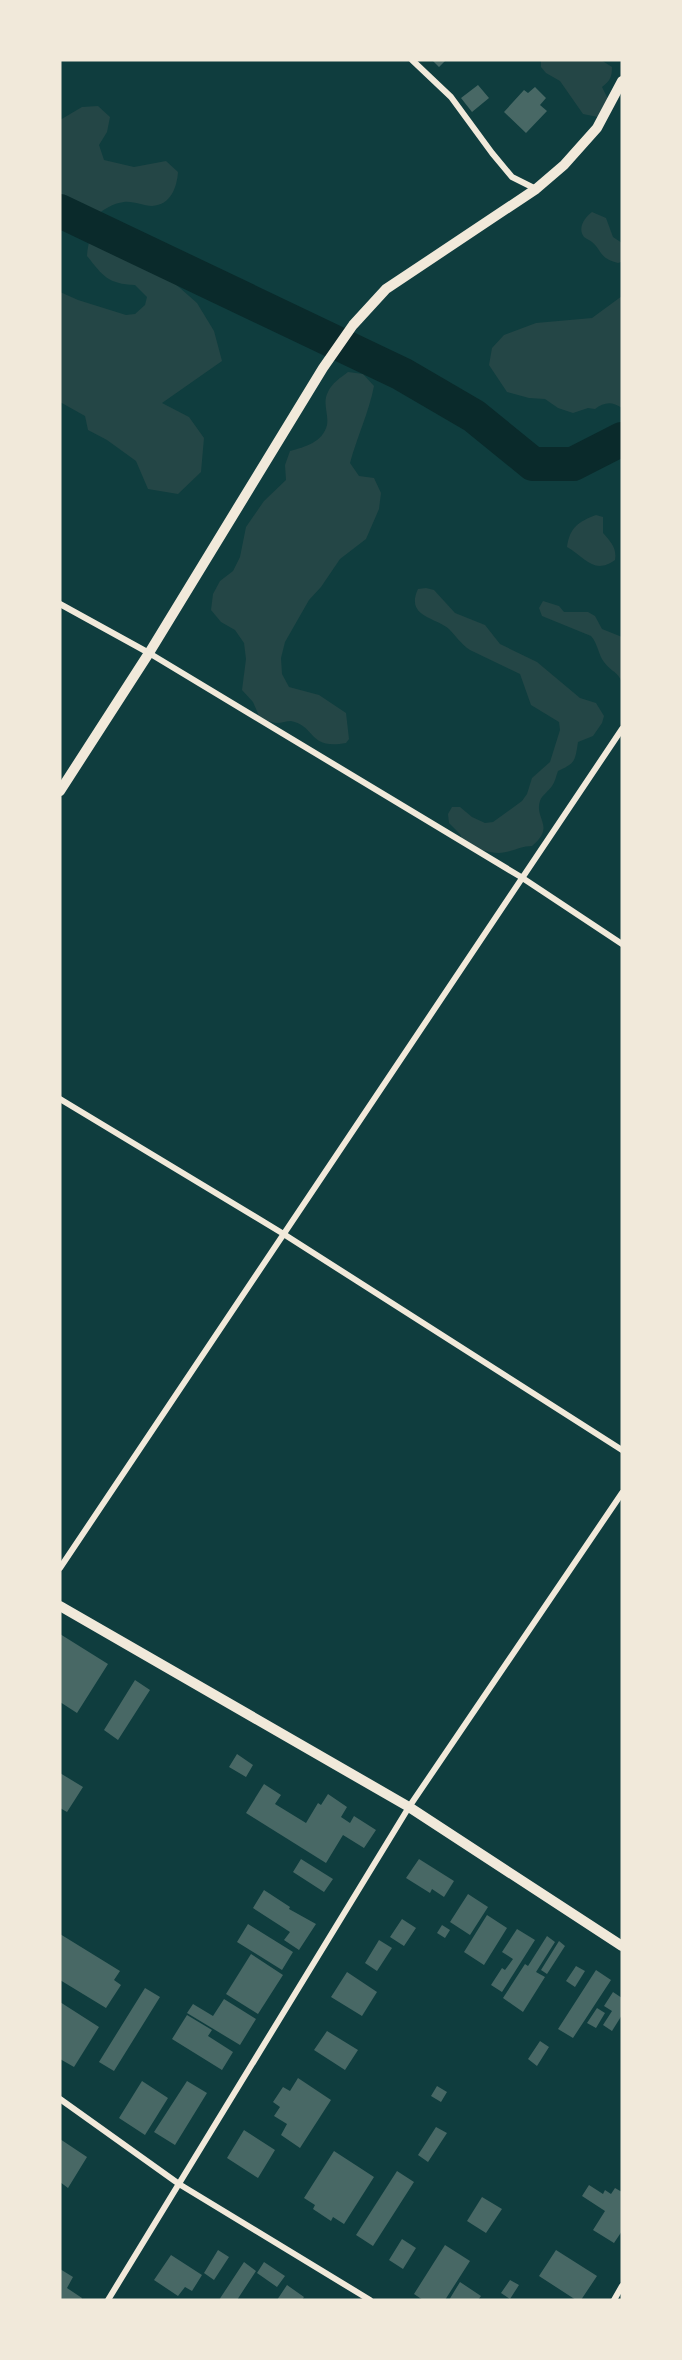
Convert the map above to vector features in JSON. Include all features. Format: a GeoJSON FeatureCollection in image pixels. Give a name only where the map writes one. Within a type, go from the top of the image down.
{"type":"FeatureCollection","features":[{"type":"Feature","properties":{"kind":"street"},"geometry":{"type":"LineString","coordinates":[[412,60],[451,96],[512,177],[536,189]]}},
{"type":"Feature","properties":{"kind":"street"},"geometry":{"type":"LineString","coordinates":[[60,791],[149,653],[323,368],[353,325],[386,289],[536,189],[564,165],[597,128],[622,81]]}},
{"type":"Feature","properties":{"kind":"street"},"geometry":{"type":"LineString","coordinates":[[60,604],[149,653],[521,877],[622,944]]}},
{"type":"Feature","properties":{"kind":"street"},"geometry":{"type":"LineString","coordinates":[[60,1568],[282,1233],[622,729]]}},
{"type":"Feature","properties":{"kind":"street"},"geometry":{"type":"LineString","coordinates":[[60,1099],[282,1233],[622,1450]]}},
{"type":"Feature","properties":{"kind":"street"},"geometry":{"type":"LineString","coordinates":[[108,2300],[409,1807],[622,1492]]}},
{"type":"Feature","properties":{"kind":"street"},"geometry":{"type":"LineString","coordinates":[[60,1606],[409,1807],[622,1946]]}},
{"type":"Feature","properties":{"kind":"street"},"geometry":{"type":"LineString","coordinates":[[60,2099],[179,2184],[369,2300]]}},
{"type":"Feature","properties":{"kind":"street"},"geometry":{"type":"LineString","coordinates":[[614,2300],[622,2286]]}},
{"type":"Feature","properties":{"kind":"shaded area"},"geometry":{"type":"Polygon","coordinates":[[[541,60],[601,60],[612,67],[610,78],[602,87],[609,101],[598,117],[583,114],[560,81],[546,73],[541,67],[541,60]]]}},
{"type":"Feature","properties":{"kind":"shaded area"},"geometry":{"type":"Polygon","coordinates":[[[98,106],[110,117],[107,132],[99,145],[104,160],[134,167],[166,161],[178,172],[172,194],[164,202],[152,206],[124,202],[108,207],[95,216],[60,212],[60,120],[82,107],[98,106]]]}},
{"type":"Feature","properties":{"kind":"shaded area"},"geometry":{"type":"Polygon","coordinates":[[[592,212],[606,218],[613,237],[622,243],[621,262],[607,259],[582,234],[582,226],[592,212]]]}},
{"type":"Feature","properties":{"kind":"shaded area"},"geometry":{"type":"Polygon","coordinates":[[[116,223],[132,228],[172,281],[197,303],[214,331],[222,361],[162,403],[189,417],[204,438],[201,472],[178,494],[148,489],[136,461],[107,440],[88,430],[85,416],[60,402],[60,292],[126,315],[135,314],[145,305],[147,297],[135,285],[118,283],[107,278],[87,256],[89,242],[94,233],[102,227],[116,223]]]}},
{"type":"Feature","properties":{"kind":"shaded area"},"geometry":{"type":"Polygon","coordinates":[[[622,296],[622,408],[608,403],[595,409],[588,408],[573,413],[558,408],[545,399],[529,398],[507,392],[489,365],[492,348],[504,335],[536,323],[592,318],[622,296]]]}},
{"type":"Feature","properties":{"kind":"shaded area"},"geometry":{"type":"Polygon","coordinates":[[[348,372],[363,374],[374,386],[350,463],[359,476],[374,478],[381,493],[379,509],[366,539],[340,559],[309,600],[285,642],[281,658],[282,674],[289,687],[319,695],[346,713],[349,739],[346,743],[334,744],[318,740],[305,728],[291,721],[275,723],[259,716],[253,702],[242,690],[246,659],[244,643],[235,630],[221,622],[211,610],[213,594],[220,581],[233,571],[240,557],[246,527],[264,501],[286,480],[285,465],[290,451],[313,443],[322,436],[327,425],[326,396],[334,383],[348,372]]]}},
{"type":"Feature","properties":{"kind":"shaded area"},"geometry":{"type":"Polygon","coordinates":[[[596,515],[603,517],[603,533],[611,542],[615,552],[615,560],[601,566],[590,563],[567,547],[570,535],[576,526],[596,515]]]}},
{"type":"Feature","properties":{"kind":"shaded area"},"geometry":{"type":"Polygon","coordinates":[[[418,589],[434,590],[455,613],[485,625],[500,644],[537,662],[580,698],[596,703],[604,716],[593,736],[578,742],[573,761],[558,771],[553,784],[541,799],[539,807],[543,833],[532,846],[499,853],[475,848],[463,842],[460,834],[449,823],[448,814],[452,807],[460,807],[472,817],[485,823],[493,822],[522,801],[532,778],[550,762],[560,730],[559,722],[531,705],[520,674],[470,650],[449,629],[419,611],[415,598],[418,589]]]}},
{"type":"Feature","properties":{"kind":"shaded area"},"geometry":{"type":"Polygon","coordinates":[[[543,601],[559,606],[564,612],[588,612],[595,616],[602,629],[622,637],[622,683],[600,656],[591,636],[542,616],[539,608],[543,601]]]}},
{"type":"Feature","properties":{"kind":"building"},"geometry":{"type":"Polygon","coordinates":[[[432,60],[446,60],[439,67],[432,60]]]}},
{"type":"Feature","properties":{"kind":"building"},"geometry":{"type":"Polygon","coordinates":[[[478,85],[489,98],[472,112],[461,98],[478,85]]]}},
{"type":"Feature","properties":{"kind":"building"},"geometry":{"type":"Polygon","coordinates":[[[535,87],[546,98],[540,105],[547,111],[526,133],[504,112],[524,90],[528,93],[535,87]]]}},
{"type":"Feature","properties":{"kind":"building"},"geometry":{"type":"Polygon","coordinates":[[[60,1634],[108,1664],[77,1713],[60,1702],[60,1634]]]}},
{"type":"Feature","properties":{"kind":"building"},"geometry":{"type":"Polygon","coordinates":[[[135,1680],[150,1690],[118,1740],[104,1730],[135,1680]]]}},
{"type":"Feature","properties":{"kind":"building"},"geometry":{"type":"Polygon","coordinates":[[[237,1754],[253,1765],[246,1777],[229,1767],[237,1754]]]}},
{"type":"Feature","properties":{"kind":"building"},"geometry":{"type":"Polygon","coordinates":[[[60,1773],[83,1787],[67,1812],[60,1808],[60,1773]]]}},
{"type":"Feature","properties":{"kind":"building"},"geometry":{"type":"Polygon","coordinates":[[[264,1784],[281,1795],[275,1804],[306,1823],[318,1803],[321,1805],[328,1794],[347,1807],[341,1817],[350,1823],[354,1816],[376,1830],[364,1848],[343,1835],[326,1863],[246,1813],[264,1784]]]}},
{"type":"Feature","properties":{"kind":"building"},"geometry":{"type":"Polygon","coordinates":[[[301,1859],[333,1879],[324,1892],[293,1872],[301,1859]]]}},
{"type":"Feature","properties":{"kind":"building"},"geometry":{"type":"Polygon","coordinates":[[[419,1859],[454,1881],[444,1897],[432,1889],[430,1893],[406,1878],[419,1859]]]}},
{"type":"Feature","properties":{"kind":"building"},"geometry":{"type":"Polygon","coordinates":[[[264,1890],[290,1907],[289,1909],[316,1924],[299,1950],[284,1940],[290,1932],[253,1908],[264,1890]]]}},
{"type":"Feature","properties":{"kind":"building"},"geometry":{"type":"Polygon","coordinates":[[[468,1894],[488,1907],[470,1935],[450,1922],[468,1894]]]}},
{"type":"Feature","properties":{"kind":"building"},"geometry":{"type":"Polygon","coordinates":[[[487,1915],[507,1928],[484,1965],[464,1952],[487,1915]]]}},
{"type":"Feature","properties":{"kind":"building"},"geometry":{"type":"Polygon","coordinates":[[[402,1919],[416,1928],[404,1946],[390,1937],[402,1919]]]}},
{"type":"Feature","properties":{"kind":"building"},"geometry":{"type":"Polygon","coordinates":[[[248,1924],[293,1952],[282,1970],[237,1942],[248,1924]]]}},
{"type":"Feature","properties":{"kind":"building"},"geometry":{"type":"Polygon","coordinates":[[[442,1925],[450,1930],[445,1938],[437,1933],[442,1925]]]}},
{"type":"Feature","properties":{"kind":"building"},"geometry":{"type":"Polygon","coordinates":[[[517,1929],[535,1940],[502,1992],[491,1985],[502,1968],[505,1970],[513,1959],[502,1952],[517,1929]]]}},
{"type":"Feature","properties":{"kind":"building"},"geometry":{"type":"Polygon","coordinates":[[[60,1934],[120,1971],[114,1980],[121,1985],[106,2008],[60,1980],[60,1934]]]}},
{"type":"Feature","properties":{"kind":"building"},"geometry":{"type":"Polygon","coordinates":[[[547,1936],[555,1942],[536,1972],[545,1977],[523,2012],[503,1998],[525,1964],[528,1966],[547,1936]]]}},
{"type":"Feature","properties":{"kind":"building"},"geometry":{"type":"Polygon","coordinates":[[[379,1940],[392,1948],[377,1971],[365,1963],[379,1940]]]}},
{"type":"Feature","properties":{"kind":"building"},"geometry":{"type":"Polygon","coordinates":[[[559,1941],[565,1946],[547,1974],[541,1970],[559,1941]]]}},
{"type":"Feature","properties":{"kind":"building"},"geometry":{"type":"Polygon","coordinates":[[[251,1954],[283,1975],[258,2014],[226,1994],[251,1954]]]}},
{"type":"Feature","properties":{"kind":"building"},"geometry":{"type":"Polygon","coordinates":[[[576,1966],[585,1971],[575,1987],[566,1981],[576,1966]]]}},
{"type":"Feature","properties":{"kind":"building"},"geometry":{"type":"Polygon","coordinates":[[[596,1970],[611,1980],[573,2038],[558,2029],[596,1970]]]}},
{"type":"Feature","properties":{"kind":"building"},"geometry":{"type":"Polygon","coordinates":[[[347,1972],[377,1992],[362,2016],[331,1997],[347,1972]]]}},
{"type":"Feature","properties":{"kind":"building"},"geometry":{"type":"Polygon","coordinates":[[[145,1988],[160,1997],[114,2071],[99,2062],[145,1988]]]}},
{"type":"Feature","properties":{"kind":"building"},"geometry":{"type":"Polygon","coordinates":[[[613,1992],[622,1998],[622,2015],[612,2031],[603,2025],[612,2011],[604,2006],[613,1992]]]}},
{"type":"Feature","properties":{"kind":"building"},"geometry":{"type":"Polygon","coordinates":[[[224,1999],[256,2019],[240,2045],[187,2013],[193,2004],[213,2016],[224,1999]]]}},
{"type":"Feature","properties":{"kind":"building"},"geometry":{"type":"Polygon","coordinates":[[[60,2002],[99,2027],[74,2067],[60,2059],[60,2002]]]}},
{"type":"Feature","properties":{"kind":"building"},"geometry":{"type":"Polygon","coordinates":[[[597,2008],[605,2013],[596,2028],[587,2023],[597,2008]]]}},
{"type":"Feature","properties":{"kind":"building"},"geometry":{"type":"Polygon","coordinates":[[[187,2015],[212,2030],[208,2036],[233,2052],[222,2070],[172,2039],[187,2015]]]}},
{"type":"Feature","properties":{"kind":"building"},"geometry":{"type":"Polygon","coordinates":[[[327,2031],[358,2050],[345,2070],[314,2050],[327,2031]]]}},
{"type":"Feature","properties":{"kind":"building"},"geometry":{"type":"Polygon","coordinates":[[[540,2041],[549,2047],[537,2066],[528,2059],[540,2041]]]}},
{"type":"Feature","properties":{"kind":"building"},"geometry":{"type":"Polygon","coordinates":[[[298,2078],[331,2100],[300,2148],[281,2135],[287,2124],[274,2116],[280,2107],[273,2102],[283,2087],[290,2091],[298,2078]]]}},
{"type":"Feature","properties":{"kind":"building"},"geometry":{"type":"Polygon","coordinates":[[[142,2081],[168,2098],[145,2135],[119,2118],[142,2081]]]}},
{"type":"Feature","properties":{"kind":"building"},"geometry":{"type":"Polygon","coordinates":[[[187,2081],[207,2093],[175,2145],[154,2132],[187,2081]]]}},
{"type":"Feature","properties":{"kind":"building"},"geometry":{"type":"Polygon","coordinates":[[[437,2086],[447,2092],[441,2102],[431,2096],[437,2086]]]}},
{"type":"Feature","properties":{"kind":"building"},"geometry":{"type":"Polygon","coordinates":[[[436,2127],[447,2133],[428,2162],[418,2155],[436,2127]]]}},
{"type":"Feature","properties":{"kind":"building"},"geometry":{"type":"Polygon","coordinates":[[[244,2130],[275,2150],[258,2178],[227,2158],[244,2130]]]}},
{"type":"Feature","properties":{"kind":"building"},"geometry":{"type":"Polygon","coordinates":[[[60,2139],[87,2157],[68,2188],[60,2182],[60,2139]]]}},
{"type":"Feature","properties":{"kind":"building"},"geometry":{"type":"Polygon","coordinates":[[[334,2151],[374,2177],[344,2224],[333,2217],[331,2221],[313,2209],[315,2205],[304,2198],[334,2151]]]}},
{"type":"Feature","properties":{"kind":"building"},"geometry":{"type":"Polygon","coordinates":[[[397,2171],[414,2182],[373,2246],[356,2235],[397,2171]]]}},
{"type":"Feature","properties":{"kind":"building"},"geometry":{"type":"Polygon","coordinates":[[[589,2185],[603,2194],[605,2190],[611,2194],[615,2188],[622,2192],[622,2231],[614,2243],[593,2230],[605,2211],[582,2196],[589,2185]]]}},
{"type":"Feature","properties":{"kind":"building"},"geometry":{"type":"Polygon","coordinates":[[[482,2197],[502,2209],[486,2233],[467,2221],[482,2197]]]}},
{"type":"Feature","properties":{"kind":"building"},"geometry":{"type":"Polygon","coordinates":[[[402,2239],[416,2248],[403,2269],[389,2260],[402,2239]]]}},
{"type":"Feature","properties":{"kind":"building"},"geometry":{"type":"Polygon","coordinates":[[[445,2245],[470,2261],[445,2300],[423,2300],[414,2294],[445,2245]]]}},
{"type":"Feature","properties":{"kind":"building"},"geometry":{"type":"Polygon","coordinates":[[[218,2250],[229,2257],[214,2280],[204,2273],[218,2250]]]}},
{"type":"Feature","properties":{"kind":"building"},"geometry":{"type":"Polygon","coordinates":[[[556,2250],[597,2276],[581,2300],[576,2300],[539,2276],[556,2250]]]}},
{"type":"Feature","properties":{"kind":"building"},"geometry":{"type":"Polygon","coordinates":[[[171,2255],[202,2275],[192,2291],[185,2287],[178,2296],[154,2280],[171,2255]]]}},
{"type":"Feature","properties":{"kind":"building"},"geometry":{"type":"Polygon","coordinates":[[[244,2262],[256,2271],[237,2300],[219,2300],[244,2262]]]}},
{"type":"Feature","properties":{"kind":"building"},"geometry":{"type":"Polygon","coordinates":[[[264,2262],[285,2276],[277,2287],[257,2273],[264,2262]]]}},
{"type":"Feature","properties":{"kind":"building"},"geometry":{"type":"Polygon","coordinates":[[[60,2269],[73,2277],[67,2288],[82,2298],[81,2300],[60,2300],[60,2269]]]}},
{"type":"Feature","properties":{"kind":"building"},"geometry":{"type":"Polygon","coordinates":[[[510,2280],[519,2285],[510,2299],[501,2293],[510,2280]]]}},
{"type":"Feature","properties":{"kind":"building"},"geometry":{"type":"Polygon","coordinates":[[[460,2282],[481,2296],[478,2300],[449,2300],[460,2282]]]}},
{"type":"Feature","properties":{"kind":"building"},"geometry":{"type":"Polygon","coordinates":[[[287,2285],[304,2297],[302,2300],[277,2300],[287,2285]]]}},
{"type":"Feature","properties":{"kind":"waterway"},"geometry":{"type":"LineString","coordinates":[[60,211],[402,374],[474,416],[533,464],[573,464],[622,439]]}}]}
